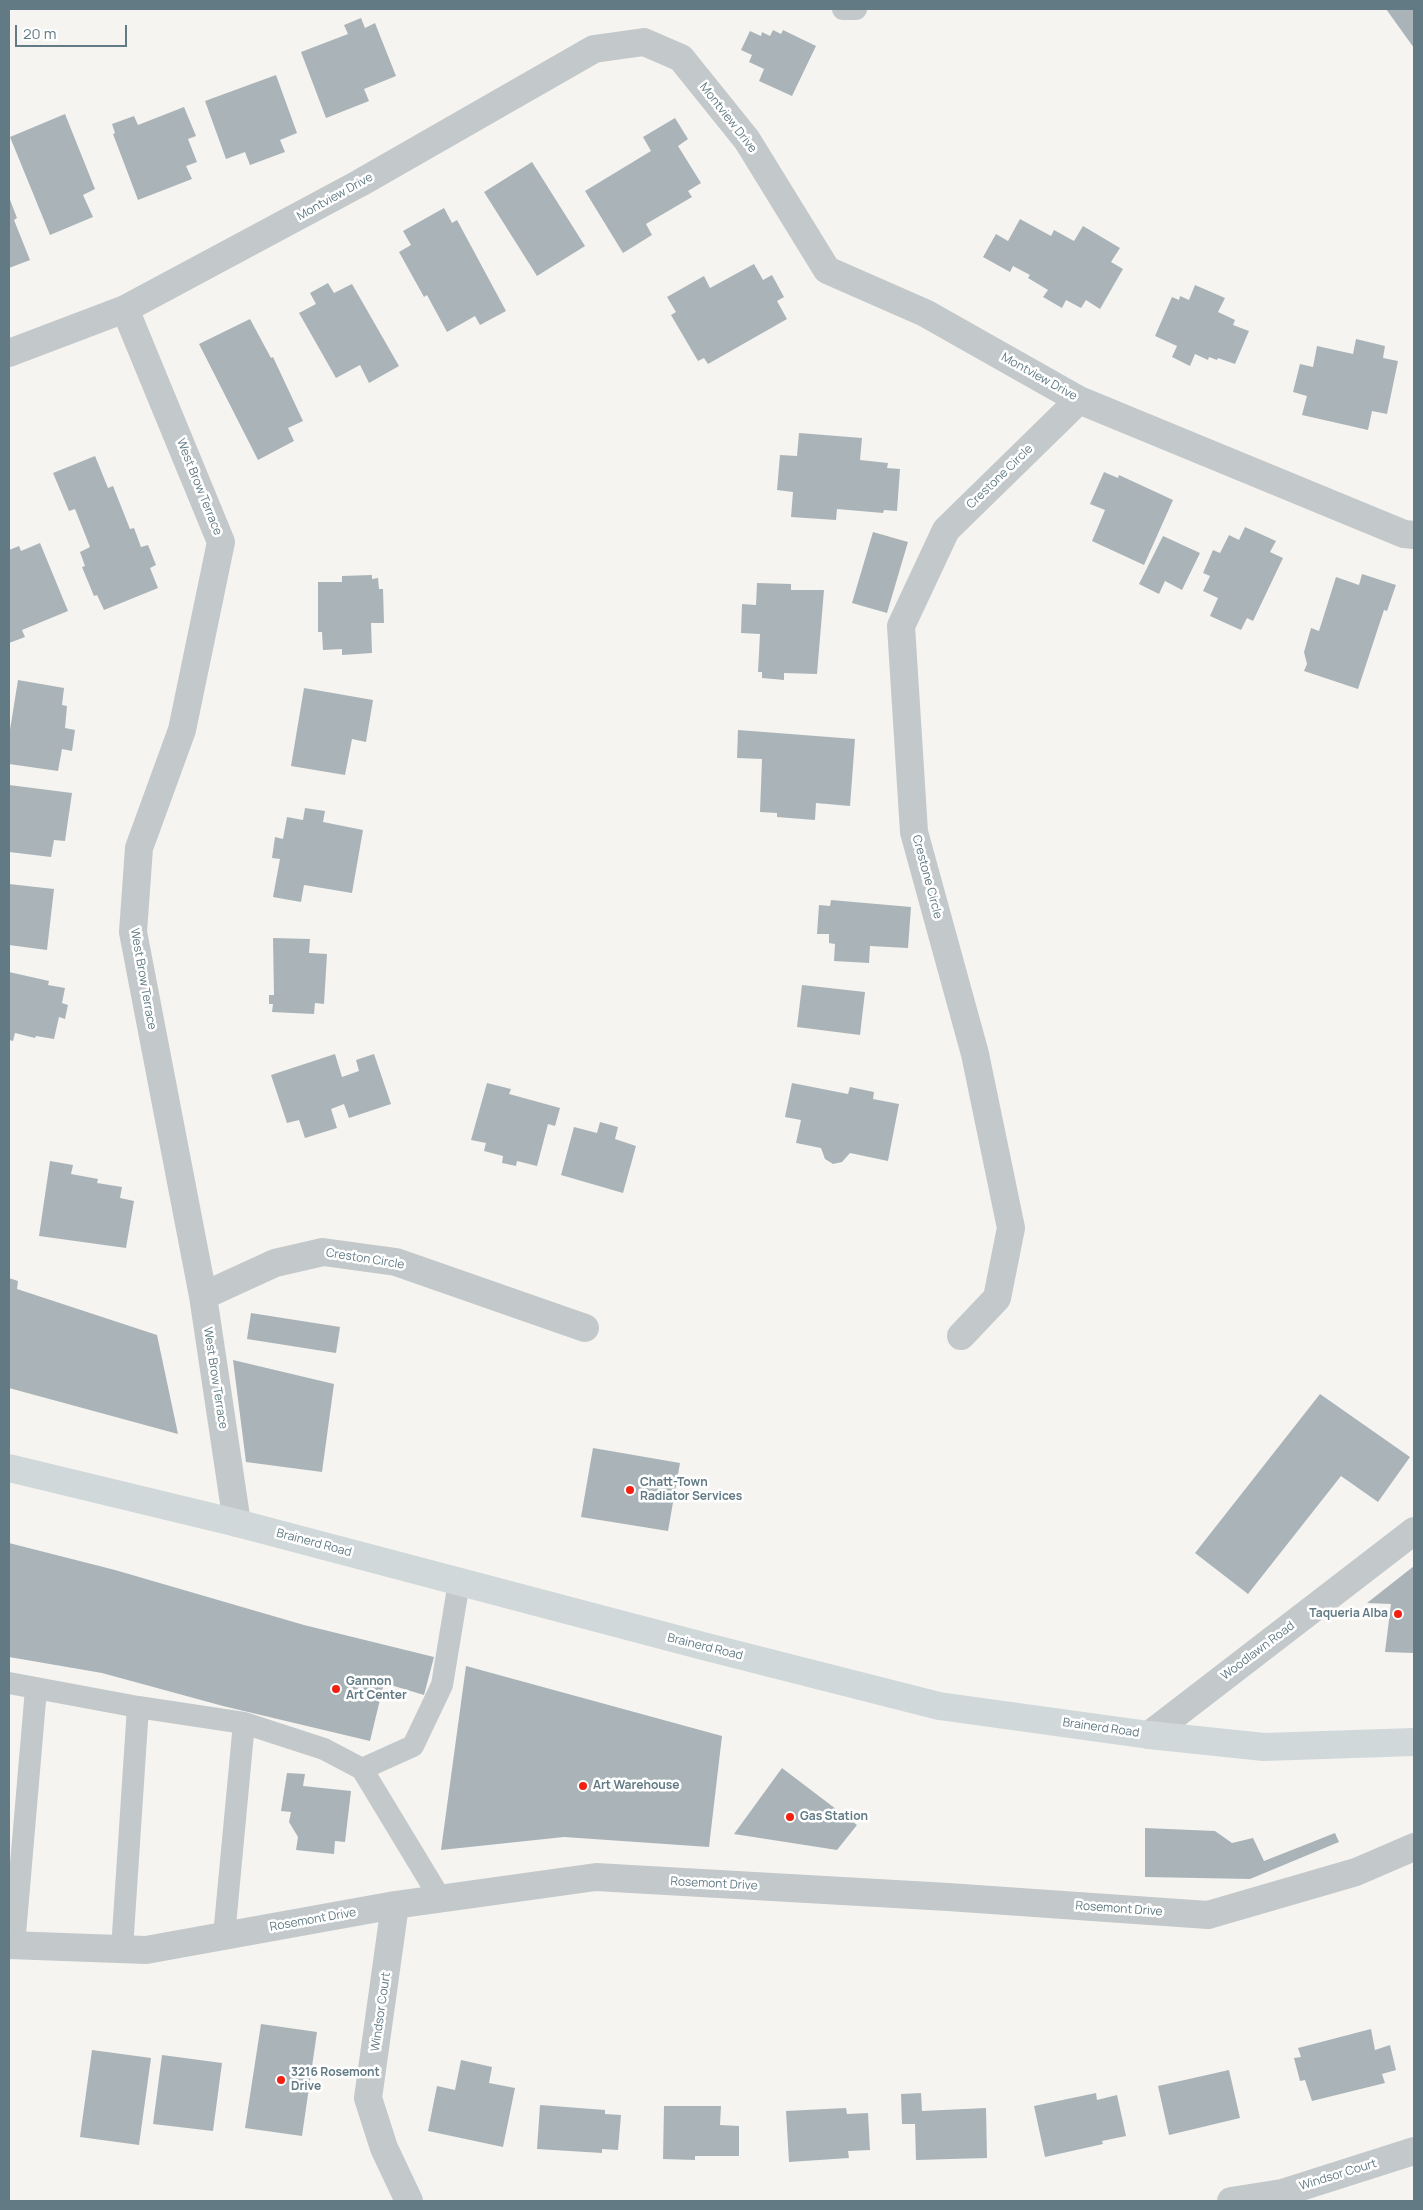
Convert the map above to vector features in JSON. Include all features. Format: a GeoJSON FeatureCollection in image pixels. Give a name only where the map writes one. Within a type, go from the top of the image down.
{"type":"FeatureCollection","features":[{"type":"Feature","properties":{"kind":"main road","name":"Brainerd Road"},"geometry":{"type":"LineString","coordinates":[[9,1468],[237,1523],[939,1706],[1148,1735],[1264,1747],[1414,1742]]}},
{"type":"Feature","properties":{"kind":"street","name":"Montview Drive"},"geometry":{"type":"LineString","coordinates":[[9,353],[125,309],[360,183],[594,49],[644,42],[680,58],[741,133],[827,270],[925,313],[1079,400],[1395,530],[1414,535]]}},
{"type":"Feature","properties":{"kind":"street","name":"West Brow Terrace"},"geometry":{"type":"LineString","coordinates":[[125,309],[221,542],[182,730],[138,848],[133,932],[203,1296],[237,1523]]}},
{"type":"Feature","properties":{"kind":"street","name":"Crestone Circle"},"geometry":{"type":"LineString","coordinates":[[961,1336],[997,1298],[1011,1228],[975,1054],[914,832],[901,626],[946,530],[1079,400]]}},
{"type":"Feature","properties":{"kind":"street","name":"Creston Circle"},"geometry":{"type":"LineString","coordinates":[[203,1296],[274,1263],[323,1252],[396,1262],[584,1328]]}},
{"type":"Feature","properties":{"kind":"street","name":"Woodlawn Road"},"geometry":{"type":"LineString","coordinates":[[1148,1735],[1414,1531]]}},
{"type":"Feature","properties":{"kind":"street","name":"Rosemont Drive"},"geometry":{"type":"LineString","coordinates":[[12,1946],[146,1950],[395,1905],[596,1877],[938,1896],[1208,1915],[1356,1872],[1414,1847]]}},
{"type":"Feature","properties":{"kind":"street","name":"Windsor Court"},"geometry":{"type":"LineString","coordinates":[[395,1905],[368,2098],[384,2148],[409,2201]]}},
{"type":"Feature","properties":{"kind":"street","name":"Windsor Court"},"geometry":{"type":"LineString","coordinates":[[1231,2201],[1282,2193],[1414,2152]]}},
{"type":"Feature","properties":{"kind":"lane"},"geometry":{"type":"LineString","coordinates":[[843,9],[856,9]]}},
{"type":"Feature","properties":{"kind":"lane"},"geometry":{"type":"LineString","coordinates":[[362,1769],[413,1746],[442,1685],[459,1582]]}},
{"type":"Feature","properties":{"kind":"lane"},"geometry":{"type":"LineString","coordinates":[[9,1683],[138,1707],[244,1723],[324,1748],[362,1769],[440,1898]]}},
{"type":"Feature","properties":{"kind":"lane"},"geometry":{"type":"LineString","coordinates":[[12,1946],[36,1689]]}},
{"type":"Feature","properties":{"kind":"lane"},"geometry":{"type":"LineString","coordinates":[[122,1949],[138,1707]]}},
{"type":"Feature","properties":{"kind":"lane"},"geometry":{"type":"LineString","coordinates":[[224,1936],[244,1723]]}},
{"type":"Feature","properties":{"kind":"building"},"geometry":{"type":"Polygon","coordinates":[[[1386,9],[1414,9],[1414,48],[1386,9]]]}},
{"type":"Feature","properties":{"kind":"building"},"geometry":{"type":"Polygon","coordinates":[[[361,18],[365,28],[375,23],[396,76],[364,89],[369,101],[326,118],[301,52],[348,34],[344,25],[361,18]]]}},
{"type":"Feature","properties":{"kind":"building"},"geometry":{"type":"Polygon","coordinates":[[[773,30],[781,34],[783,30],[816,46],[792,96],[759,81],[764,69],[749,62],[752,55],[741,50],[750,31],[761,36],[762,32],[770,36],[773,30]]]}},
{"type":"Feature","properties":{"kind":"building"},"geometry":{"type":"Polygon","coordinates":[[[276,75],[297,133],[280,140],[285,152],[250,165],[245,152],[226,159],[205,101],[276,75]]]}},
{"type":"Feature","properties":{"kind":"building"},"geometry":{"type":"Polygon","coordinates":[[[184,107],[196,136],[188,139],[197,162],[186,166],[192,179],[138,200],[113,134],[115,133],[112,124],[134,116],[138,125],[184,107]]]}},
{"type":"Feature","properties":{"kind":"building"},"geometry":{"type":"Polygon","coordinates":[[[65,114],[95,189],[83,195],[93,217],[50,235],[10,137],[65,114]]]}},
{"type":"Feature","properties":{"kind":"building"},"geometry":{"type":"Polygon","coordinates":[[[675,118],[688,139],[678,146],[701,183],[688,191],[692,197],[646,224],[652,235],[623,253],[585,191],[651,151],[643,137],[675,118]]]}},
{"type":"Feature","properties":{"kind":"building"},"geometry":{"type":"Polygon","coordinates":[[[532,162],[585,246],[537,276],[484,192],[532,162]]]}},
{"type":"Feature","properties":{"kind":"building"},"geometry":{"type":"Polygon","coordinates":[[[9,197],[17,218],[14,220],[30,260],[9,268],[9,197]]]}},
{"type":"Feature","properties":{"kind":"building"},"geometry":{"type":"Polygon","coordinates":[[[444,208],[452,223],[457,220],[506,311],[480,325],[475,316],[447,332],[427,295],[424,297],[399,252],[411,245],[403,231],[444,208]]]}},
{"type":"Feature","properties":{"kind":"building"},"geometry":{"type":"Polygon","coordinates":[[[1020,219],[1051,236],[1054,230],[1074,241],[1083,226],[1120,248],[1111,262],[1123,269],[1100,309],[1086,300],[1081,308],[1066,300],[1062,308],[1043,297],[1048,290],[1028,278],[1030,275],[1013,266],[1010,272],[983,257],[996,234],[1008,241],[1020,219]]]}},
{"type":"Feature","properties":{"kind":"building"},"geometry":{"type":"Polygon","coordinates":[[[754,264],[763,280],[772,275],[784,297],[777,301],[787,319],[708,364],[704,358],[698,361],[671,315],[676,312],[667,297],[704,276],[710,288],[754,264]]]}},
{"type":"Feature","properties":{"kind":"building"},"geometry":{"type":"Polygon","coordinates":[[[328,283],[334,293],[352,284],[399,366],[369,383],[360,365],[336,378],[299,313],[316,304],[310,293],[328,283]]]}},
{"type":"Feature","properties":{"kind":"building"},"geometry":{"type":"Polygon","coordinates":[[[1195,285],[1225,298],[1218,312],[1235,320],[1233,325],[1249,331],[1235,364],[1218,358],[1217,360],[1209,357],[1208,360],[1195,354],[1190,366],[1172,357],[1177,346],[1155,336],[1172,297],[1179,300],[1180,296],[1189,300],[1195,285]]]}},
{"type":"Feature","properties":{"kind":"building"},"geometry":{"type":"Polygon","coordinates":[[[250,319],[271,358],[273,357],[303,421],[288,428],[294,441],[258,460],[199,344],[250,319]]]}},
{"type":"Feature","properties":{"kind":"building"},"geometry":{"type":"Polygon","coordinates":[[[1356,339],[1385,346],[1383,358],[1398,361],[1387,414],[1372,411],[1368,430],[1302,415],[1307,396],[1293,392],[1300,364],[1313,367],[1317,346],[1353,354],[1356,339]]]}},
{"type":"Feature","properties":{"kind":"building"},"geometry":{"type":"Polygon","coordinates":[[[799,433],[862,438],[860,460],[888,463],[887,468],[900,469],[897,511],[884,510],[883,513],[837,509],[836,520],[791,517],[793,492],[777,490],[780,455],[797,456],[799,433]]]}},
{"type":"Feature","properties":{"kind":"building"},"geometry":{"type":"Polygon","coordinates":[[[95,456],[108,488],[113,486],[130,529],[134,528],[141,547],[148,545],[156,565],[150,568],[158,588],[104,610],[97,595],[94,596],[82,567],[85,566],[80,552],[90,547],[75,509],[69,511],[53,473],[95,456]]]}},
{"type":"Feature","properties":{"kind":"building"},"geometry":{"type":"Polygon","coordinates":[[[1104,472],[1118,478],[1119,475],[1173,500],[1144,565],[1092,541],[1105,510],[1090,504],[1104,472]]]}},
{"type":"Feature","properties":{"kind":"building"},"geometry":{"type":"Polygon","coordinates":[[[1245,527],[1276,541],[1270,552],[1283,558],[1253,621],[1247,618],[1241,630],[1210,616],[1218,598],[1203,591],[1210,576],[1203,573],[1213,550],[1220,553],[1229,535],[1239,540],[1245,527]]]}},
{"type":"Feature","properties":{"kind":"building"},"geometry":{"type":"Polygon","coordinates":[[[873,532],[908,542],[887,613],[852,603],[873,532]]]}},
{"type":"Feature","properties":{"kind":"building"},"geometry":{"type":"Polygon","coordinates":[[[1163,536],[1200,553],[1182,590],[1165,581],[1159,594],[1139,584],[1163,536]]]}},
{"type":"Feature","properties":{"kind":"building"},"geometry":{"type":"Polygon","coordinates":[[[40,543],[68,611],[22,630],[25,637],[9,643],[9,550],[19,546],[21,551],[40,543]]]}},
{"type":"Feature","properties":{"kind":"building"},"geometry":{"type":"Polygon","coordinates":[[[1362,574],[1396,585],[1387,611],[1384,610],[1358,689],[1304,671],[1307,664],[1304,652],[1311,628],[1319,631],[1336,577],[1359,585],[1362,574]]]}},
{"type":"Feature","properties":{"kind":"building"},"geometry":{"type":"Polygon","coordinates":[[[372,575],[372,579],[378,578],[379,589],[383,589],[384,623],[371,623],[372,653],[342,655],[342,649],[323,650],[322,632],[318,632],[318,582],[342,582],[342,576],[372,575]]]}},
{"type":"Feature","properties":{"kind":"building"},"geometry":{"type":"Polygon","coordinates":[[[757,583],[791,584],[791,590],[824,590],[817,674],[784,673],[784,680],[762,678],[762,672],[758,672],[760,634],[741,633],[742,604],[756,605],[757,583]]]}},
{"type":"Feature","properties":{"kind":"building"},"geometry":{"type":"Polygon","coordinates":[[[18,680],[64,688],[62,705],[67,706],[65,728],[75,730],[72,751],[62,749],[58,771],[9,764],[9,736],[18,680]]]}},
{"type":"Feature","properties":{"kind":"building"},"geometry":{"type":"Polygon","coordinates":[[[304,688],[373,700],[366,742],[352,739],[345,775],[291,766],[304,688]]]}},
{"type":"Feature","properties":{"kind":"building"},"geometry":{"type":"Polygon","coordinates":[[[738,730],[855,739],[850,806],[816,803],[815,820],[777,817],[777,813],[760,812],[762,759],[737,758],[738,730]]]}},
{"type":"Feature","properties":{"kind":"building"},"geometry":{"type":"Polygon","coordinates":[[[9,785],[72,793],[65,841],[54,840],[51,857],[9,852],[9,785]]]}},
{"type":"Feature","properties":{"kind":"building"},"geometry":{"type":"Polygon","coordinates":[[[305,808],[325,811],[323,822],[363,830],[352,893],[304,885],[301,902],[273,897],[280,859],[272,858],[275,837],[283,839],[287,817],[303,820],[305,808]]]}},
{"type":"Feature","properties":{"kind":"building"},"geometry":{"type":"Polygon","coordinates":[[[9,884],[54,889],[47,950],[9,945],[9,884]]]}},
{"type":"Feature","properties":{"kind":"building"},"geometry":{"type":"Polygon","coordinates":[[[831,900],[911,907],[908,948],[870,946],[869,963],[834,961],[835,944],[829,943],[829,934],[817,934],[819,905],[830,906],[831,900]]]}},
{"type":"Feature","properties":{"kind":"building"},"geometry":{"type":"Polygon","coordinates":[[[273,938],[310,939],[309,953],[327,954],[324,1004],[315,1003],[314,1014],[272,1012],[273,1004],[269,1004],[269,995],[274,995],[273,938]]]}},
{"type":"Feature","properties":{"kind":"building"},"geometry":{"type":"Polygon","coordinates":[[[9,972],[49,981],[48,985],[65,988],[62,1003],[68,1005],[65,1019],[59,1017],[54,1039],[36,1036],[35,1038],[15,1033],[13,1041],[9,1040],[9,972]]]}},
{"type":"Feature","properties":{"kind":"building"},"geometry":{"type":"Polygon","coordinates":[[[802,985],[865,992],[860,1035],[797,1027],[802,985]]]}},
{"type":"Feature","properties":{"kind":"building"},"geometry":{"type":"Polygon","coordinates":[[[335,1054],[342,1077],[359,1071],[356,1060],[374,1054],[391,1104],[349,1118],[344,1104],[331,1109],[337,1128],[305,1138],[299,1120],[287,1123],[271,1075],[335,1054]]]}},
{"type":"Feature","properties":{"kind":"building"},"geometry":{"type":"Polygon","coordinates":[[[487,1083],[511,1089],[509,1094],[560,1108],[555,1126],[548,1124],[537,1166],[517,1161],[516,1166],[502,1163],[503,1156],[484,1151],[486,1143],[471,1140],[487,1083]]]}},
{"type":"Feature","properties":{"kind":"building"},"geometry":{"type":"Polygon","coordinates":[[[792,1083],[848,1094],[850,1087],[874,1092],[873,1099],[899,1104],[888,1161],[850,1153],[842,1162],[833,1164],[825,1159],[821,1148],[796,1143],[801,1120],[785,1117],[792,1083]]]}},
{"type":"Feature","properties":{"kind":"building"},"geometry":{"type":"Polygon","coordinates":[[[600,1122],[618,1127],[615,1139],[636,1146],[623,1193],[561,1175],[574,1127],[597,1133],[600,1122]]]}},
{"type":"Feature","properties":{"kind":"building"},"geometry":{"type":"Polygon","coordinates":[[[50,1161],[73,1165],[71,1174],[98,1179],[97,1183],[122,1187],[120,1198],[134,1201],[126,1248],[39,1236],[50,1161]]]}},
{"type":"Feature","properties":{"kind":"building"},"geometry":{"type":"Polygon","coordinates":[[[9,1278],[18,1281],[17,1289],[157,1335],[178,1434],[9,1388],[9,1278]]]}},
{"type":"Feature","properties":{"kind":"building"},"geometry":{"type":"Polygon","coordinates":[[[251,1313],[340,1327],[336,1353],[247,1339],[251,1313]]]}},
{"type":"Feature","properties":{"kind":"building"},"geometry":{"type":"Polygon","coordinates":[[[233,1360],[334,1384],[322,1472],[246,1462],[233,1360]]]}},
{"type":"Feature","properties":{"kind":"building"},"geometry":{"type":"Polygon","coordinates":[[[1320,1394],[1410,1457],[1378,1502],[1341,1476],[1248,1594],[1195,1553],[1320,1394]]]}},
{"type":"Feature","properties":{"kind":"building","name":"Chatt-Town Radiator Services"},"geometry":{"type":"Polygon","coordinates":[[[593,1448],[680,1463],[668,1531],[581,1517],[593,1448]]]}},
{"type":"Feature","properties":{"kind":"building"},"geometry":{"type":"Polygon","coordinates":[[[9,1543],[115,1570],[304,1625],[434,1657],[424,1695],[384,1683],[370,1741],[223,1706],[102,1673],[9,1657],[9,1543]]]}},
{"type":"Feature","properties":{"kind":"building"},"geometry":{"type":"Polygon","coordinates":[[[1414,1566],[1414,1653],[1385,1652],[1391,1604],[1367,1603],[1414,1566]]]}},
{"type":"Feature","properties":{"kind":"building","name":"Art Warehouse"},"geometry":{"type":"Polygon","coordinates":[[[466,1666],[722,1736],[709,1847],[564,1837],[441,1850],[466,1666]]]}},
{"type":"Feature","properties":{"kind":"building"},"geometry":{"type":"Polygon","coordinates":[[[782,1768],[857,1825],[837,1850],[734,1834],[782,1768]]]}},
{"type":"Feature","properties":{"kind":"building"},"geometry":{"type":"Polygon","coordinates":[[[287,1773],[305,1774],[303,1786],[351,1791],[345,1842],[335,1841],[334,1854],[296,1850],[298,1837],[289,1822],[291,1812],[281,1811],[287,1773]]]}},
{"type":"Feature","properties":{"kind":"building"},"geometry":{"type":"Polygon","coordinates":[[[1145,1828],[1215,1831],[1232,1843],[1253,1838],[1264,1861],[1335,1833],[1339,1842],[1250,1879],[1145,1877],[1145,1828]]]}},
{"type":"Feature","properties":{"kind":"building","name":"3216 Rosemont Drive"},"geometry":{"type":"Polygon","coordinates":[[[261,2024],[317,2032],[302,2136],[245,2128],[261,2024]]]}},
{"type":"Feature","properties":{"kind":"building"},"geometry":{"type":"Polygon","coordinates":[[[1371,2029],[1375,2050],[1390,2045],[1396,2070],[1382,2074],[1385,2083],[1312,2101],[1305,2080],[1300,2081],[1294,2058],[1301,2057],[1298,2048],[1371,2029]]]}},
{"type":"Feature","properties":{"kind":"building"},"geometry":{"type":"Polygon","coordinates":[[[92,2050],[151,2058],[139,2145],[80,2137],[92,2050]]]}},
{"type":"Feature","properties":{"kind":"building"},"geometry":{"type":"Polygon","coordinates":[[[162,2055],[222,2063],[213,2131],[153,2124],[162,2055]]]}},
{"type":"Feature","properties":{"kind":"building"},"geometry":{"type":"Polygon","coordinates":[[[461,2060],[492,2067],[489,2083],[515,2088],[503,2147],[428,2131],[437,2086],[455,2090],[461,2060]]]}},
{"type":"Feature","properties":{"kind":"building"},"geometry":{"type":"Polygon","coordinates":[[[1229,2070],[1240,2118],[1169,2135],[1158,2086],[1229,2070]]]}},
{"type":"Feature","properties":{"kind":"building"},"geometry":{"type":"Polygon","coordinates":[[[921,2093],[922,2111],[986,2108],[987,2158],[916,2160],[915,2124],[902,2124],[901,2094],[921,2093]]]}},
{"type":"Feature","properties":{"kind":"building"},"geometry":{"type":"Polygon","coordinates":[[[1096,2093],[1097,2100],[1117,2095],[1126,2136],[1102,2141],[1103,2144],[1045,2157],[1034,2106],[1096,2093]]]}},
{"type":"Feature","properties":{"kind":"building"},"geometry":{"type":"Polygon","coordinates":[[[540,2105],[605,2110],[605,2114],[621,2115],[618,2150],[602,2149],[602,2153],[537,2149],[540,2105]]]}},
{"type":"Feature","properties":{"kind":"building"},"geometry":{"type":"Polygon","coordinates":[[[664,2106],[721,2106],[720,2125],[739,2126],[739,2156],[695,2156],[695,2160],[663,2159],[664,2106]]]}},
{"type":"Feature","properties":{"kind":"building"},"geometry":{"type":"Polygon","coordinates":[[[846,2108],[847,2114],[868,2113],[870,2150],[848,2151],[849,2158],[789,2162],[786,2111],[846,2108]]]}},
{"type":"Feature","properties":{"kind":"place","name":"Chatt-Town Radiator Services"},"geometry":{"type":"Point","coordinates":[630,1490]}},
{"type":"Feature","properties":{"kind":"place","name":"Taqueria Alba"},"geometry":{"type":"Point","coordinates":[1398,1614]}},
{"type":"Feature","properties":{"kind":"place","name":"Gannon Art Center"},"geometry":{"type":"Point","coordinates":[336,1689]}},
{"type":"Feature","properties":{"kind":"place","name":"Art Warehouse"},"geometry":{"type":"Point","coordinates":[583,1786]}},
{"type":"Feature","properties":{"kind":"place","name":"Gas Station"},"geometry":{"type":"Point","coordinates":[790,1817]}},
{"type":"Feature","properties":{"kind":"place","name":"3216 Rosemont Drive"},"geometry":{"type":"Point","coordinates":[281,2080]}}]}
